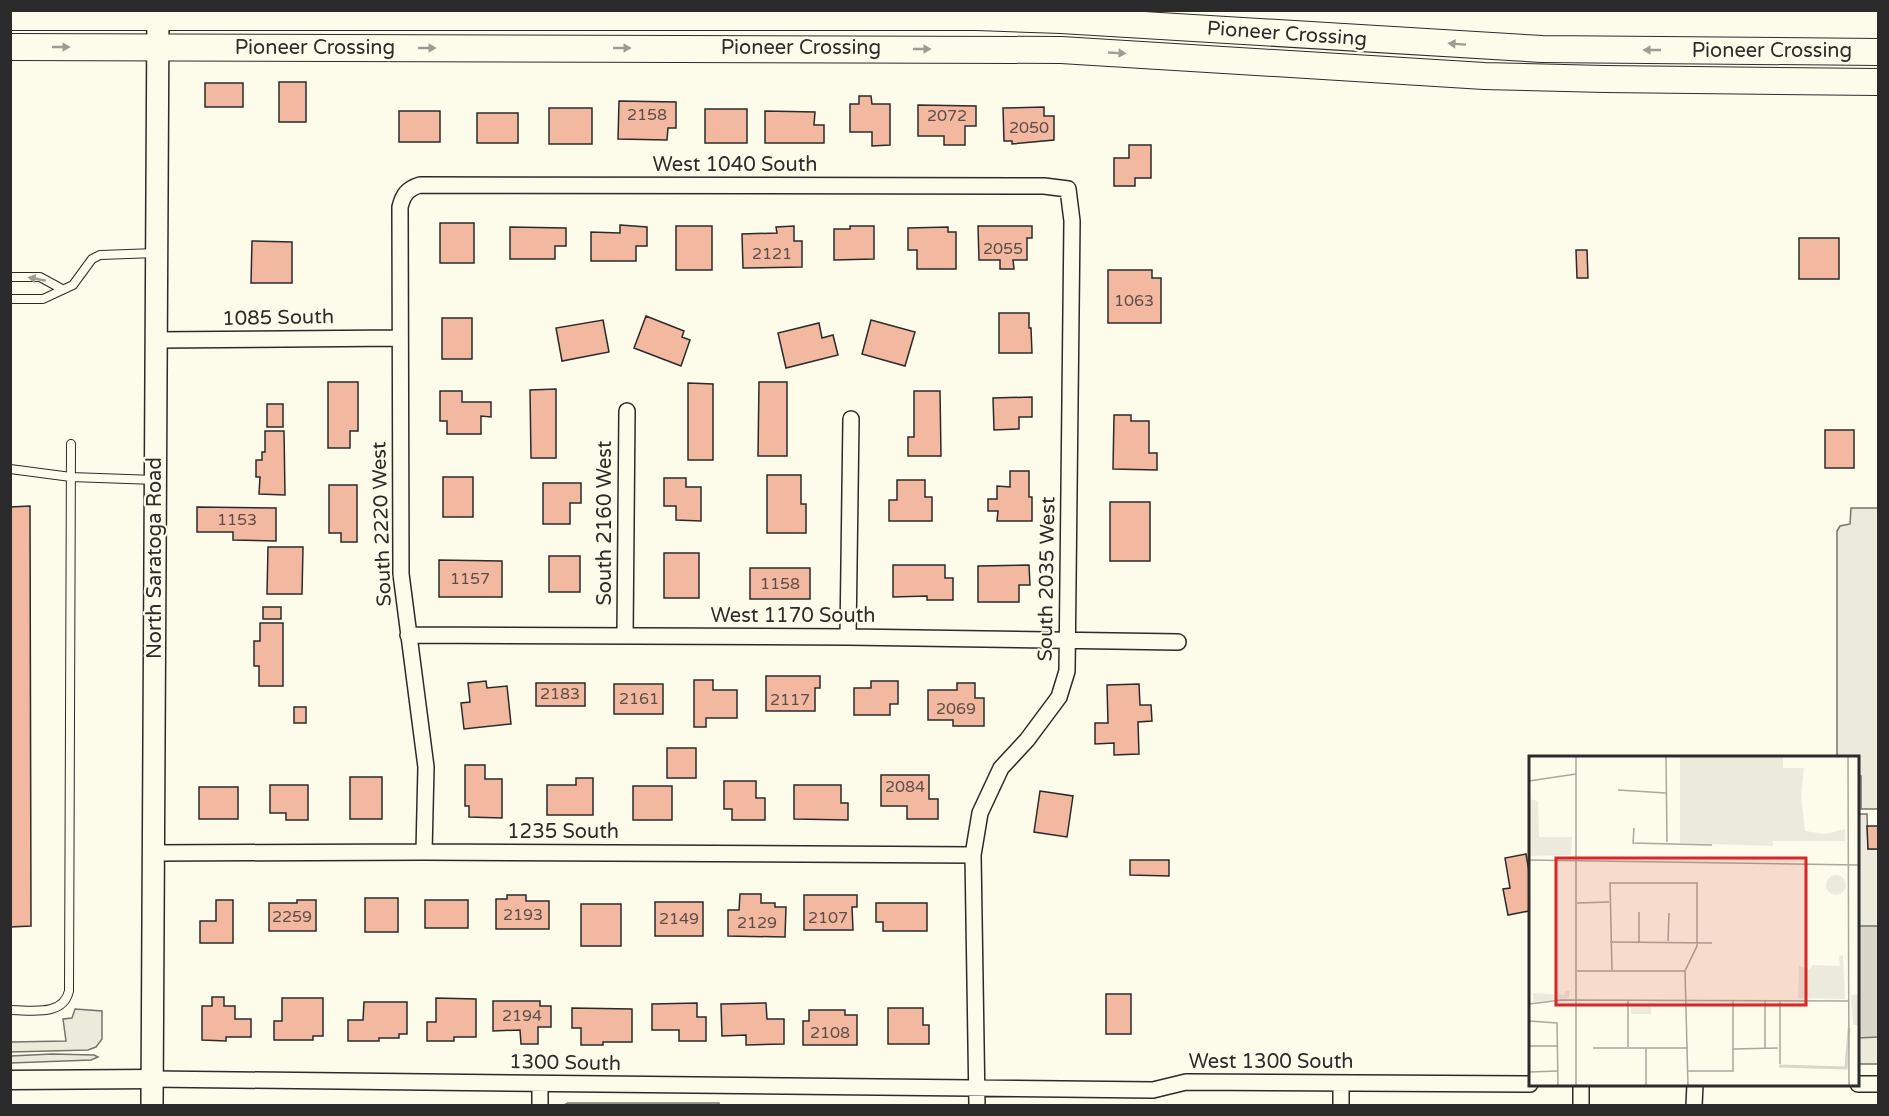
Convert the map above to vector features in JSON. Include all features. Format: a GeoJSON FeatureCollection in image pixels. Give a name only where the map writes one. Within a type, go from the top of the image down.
{"type":"FeatureCollection","features":[{"type":"Feature","properties":{"kind":"highway","name":"Pioneer Crossing"},"geometry":{"type":"LineString","coordinates":[[10,17],[158,14],[976,17],[1061,20],[1542,49],[1878,52]]}},
{"type":"Feature","properties":{"kind":"highway","name":"Pioneer Crossing"},"geometry":{"type":"LineString","coordinates":[[10,47],[1060,50],[1484,76],[1878,82]]}},
{"type":"Feature","properties":{"kind":"main road","name":"North Saratoga Road"},"geometry":{"type":"LineString","coordinates":[[152,1106],[158,14]]}},
{"type":"Feature","properties":{"kind":"street","name":"West 1040 South"},"geometry":{"type":"LineString","coordinates":[[405,194],[420,185],[1044,186],[1068,189]]}},
{"type":"Feature","properties":{"kind":"street","name":"South 2035 West"},"geometry":{"type":"LineString","coordinates":[[977,1106],[973,855],[980,813],[1001,768],[1027,740],[1059,697],[1067,671],[1072,221],[1068,189]]}},
{"type":"Feature","properties":{"kind":"street","name":"South 2220 West"},"geometry":{"type":"LineString","coordinates":[[405,194],[400,207],[401,574],[426,767],[424,852]]}},
{"type":"Feature","properties":{"kind":"street","name":"1085 South"},"geometry":{"type":"LineString","coordinates":[[156,340],[400,338]]}},
{"type":"Feature","properties":{"kind":"street","name":"South 2160 West"},"geometry":{"type":"LineString","coordinates":[[625,636],[627,411]]}},
{"type":"Feature","properties":{"kind":"street"},"geometry":{"type":"LineString","coordinates":[[848,637],[851,418]]}},
{"type":"Feature","properties":{"kind":"street","name":"West 1170 South"},"geometry":{"type":"LineString","coordinates":[[408,635],[848,637],[1178,642]]}},
{"type":"Feature","properties":{"kind":"street","name":"1235 South"},"geometry":{"type":"LineString","coordinates":[[153,853],[973,855]]}},
{"type":"Feature","properties":{"kind":"street"},"geometry":{"type":"LineString","coordinates":[[10,1080],[152,1079]]}},
{"type":"Feature","properties":{"kind":"street","name":"1300 South"},"geometry":{"type":"LineString","coordinates":[[152,1079],[977,1087]]}},
{"type":"Feature","properties":{"kind":"street","name":"West 1300 South"},"geometry":{"type":"LineString","coordinates":[[977,1087],[1153,1090],[1186,1082],[1529,1084]]}},
{"type":"Feature","properties":{"kind":"street"},"geometry":{"type":"LineString","coordinates":[[1341,1083],[1341,1106]]}},
{"type":"Feature","properties":{"kind":"street"},"geometry":{"type":"LineString","coordinates":[[540,1084],[540,1106]]}},
{"type":"Feature","properties":{"kind":"street"},"geometry":{"type":"LineString","coordinates":[[1859,1084],[1878,1084]]}},
{"type":"Feature","properties":{"kind":"street"},"geometry":{"type":"LineString","coordinates":[[1579,1086],[1581,1106]]}},
{"type":"Feature","properties":{"kind":"street"},"geometry":{"type":"LineString","coordinates":[[1695,1086],[1695,1106]]}},
{"type":"Feature","properties":{"kind":"lane"},"geometry":{"type":"LineString","coordinates":[[10,299],[43,299],[73,285],[92,259],[100,255],[157,253]]}},
{"type":"Feature","properties":{"kind":"lane"},"geometry":{"type":"LineString","coordinates":[[10,278],[40,278],[62,289]]}},
{"type":"Feature","properties":{"kind":"lane"},"geometry":{"type":"LineString","coordinates":[[10,1010],[55,1009],[65,1001],[69,991],[71,444]]}},
{"type":"Feature","properties":{"kind":"lane"},"geometry":{"type":"LineString","coordinates":[[10,469],[71,477],[155,480]]}},
{"type":"Feature","properties":{"kind":"shaded area"},"geometry":{"type":"Polygon","coordinates":[[[1851,508],[1878,508],[1878,809],[1861,809],[1859,756],[1837,756],[1837,531],[1840,526],[1850,524],[1851,508]]]}},
{"type":"Feature","properties":{"kind":"shaded area"},"geometry":{"type":"Polygon","coordinates":[[[1859,814],[1867,814],[1868,849],[1878,849],[1878,1064],[1859,1064],[1859,814]]]}},
{"type":"Feature","properties":{"kind":"shaded area"},"geometry":{"type":"Polygon","coordinates":[[[1859,926],[1878,926],[1878,1037],[1859,1038],[1859,926]]]}},
{"type":"Feature","properties":{"kind":"shaded area"},"geometry":{"type":"Polygon","coordinates":[[[75,1009],[102,1011],[102,1039],[96,1047],[88,1050],[11,1052],[11,1042],[66,1041],[63,1019],[72,1018],[75,1009]]]}},
{"type":"Feature","properties":{"kind":"shaded area"},"geometry":{"type":"Polygon","coordinates":[[[52,1054],[98,1057],[91,1060],[11,1063],[11,1056],[52,1054]]]}},
{"type":"Feature","properties":{"kind":"shaded area"},"geometry":{"type":"Polygon","coordinates":[[[568,1103],[719,1103],[719,1105],[564,1105],[568,1103]]]}},
{"type":"Feature","properties":{"kind":"building"},"geometry":{"type":"Polygon","coordinates":[[[279,82],[306,82],[306,122],[279,122],[279,82]]]}},
{"type":"Feature","properties":{"kind":"building"},"geometry":{"type":"Polygon","coordinates":[[[205,83],[243,83],[243,107],[205,107],[205,83]]]}},
{"type":"Feature","properties":{"kind":"building"},"geometry":{"type":"Polygon","coordinates":[[[859,96],[871,96],[872,104],[890,104],[890,145],[872,146],[872,132],[850,132],[850,104],[859,104],[859,96]]]}},
{"type":"Feature","properties":{"kind":"building"},"geometry":{"type":"Polygon","coordinates":[[[619,101],[676,102],[676,128],[668,128],[667,140],[618,139],[619,101]]]}},
{"type":"Feature","properties":{"kind":"building"},"geometry":{"type":"Polygon","coordinates":[[[918,105],[976,106],[976,126],[965,126],[965,145],[944,145],[944,136],[918,136],[918,105]]]}},
{"type":"Feature","properties":{"kind":"building"},"geometry":{"type":"Polygon","coordinates":[[[1044,107],[1044,116],[1054,116],[1054,140],[1012,144],[1012,141],[1004,141],[1003,108],[1044,107]]]}},
{"type":"Feature","properties":{"kind":"building"},"geometry":{"type":"Polygon","coordinates":[[[549,108],[592,108],[592,144],[549,144],[549,108]]]}},
{"type":"Feature","properties":{"kind":"building"},"geometry":{"type":"Polygon","coordinates":[[[705,109],[747,109],[747,143],[705,143],[705,109]]]}},
{"type":"Feature","properties":{"kind":"building"},"geometry":{"type":"Polygon","coordinates":[[[399,111],[440,111],[440,142],[399,142],[399,111]]]}},
{"type":"Feature","properties":{"kind":"building"},"geometry":{"type":"Polygon","coordinates":[[[765,111],[815,112],[814,125],[824,125],[824,143],[765,143],[765,111]]]}},
{"type":"Feature","properties":{"kind":"building"},"geometry":{"type":"Polygon","coordinates":[[[477,113],[518,113],[518,143],[477,143],[477,113]]]}},
{"type":"Feature","properties":{"kind":"building"},"geometry":{"type":"Polygon","coordinates":[[[1129,145],[1151,145],[1151,178],[1135,178],[1135,186],[1114,186],[1114,158],[1129,158],[1129,145]]]}},
{"type":"Feature","properties":{"kind":"building"},"geometry":{"type":"Polygon","coordinates":[[[440,223],[474,223],[474,263],[440,263],[440,223]]]}},
{"type":"Feature","properties":{"kind":"building"},"geometry":{"type":"Polygon","coordinates":[[[620,225],[647,227],[647,246],[636,246],[636,261],[591,261],[591,232],[620,233],[620,225]]]}},
{"type":"Feature","properties":{"kind":"building"},"geometry":{"type":"Polygon","coordinates":[[[676,226],[712,226],[712,270],[676,270],[676,226]]]}},
{"type":"Feature","properties":{"kind":"building"},"geometry":{"type":"Polygon","coordinates":[[[794,226],[794,241],[802,241],[802,267],[743,268],[742,234],[777,233],[776,227],[794,226]]]}},
{"type":"Feature","properties":{"kind":"building"},"geometry":{"type":"Polygon","coordinates":[[[850,226],[874,226],[874,259],[834,260],[834,229],[850,229],[850,226]]]}},
{"type":"Feature","properties":{"kind":"building"},"geometry":{"type":"Polygon","coordinates":[[[978,226],[1032,226],[1032,238],[1027,238],[1027,260],[1013,260],[1014,269],[1000,269],[1000,260],[979,260],[978,226]]]}},
{"type":"Feature","properties":{"kind":"building"},"geometry":{"type":"Polygon","coordinates":[[[510,227],[566,228],[566,246],[555,246],[555,259],[510,259],[510,227]]]}},
{"type":"Feature","properties":{"kind":"building"},"geometry":{"type":"Polygon","coordinates":[[[948,227],[948,232],[956,232],[956,269],[917,269],[917,250],[908,250],[908,228],[948,227]]]}},
{"type":"Feature","properties":{"kind":"building"},"geometry":{"type":"Polygon","coordinates":[[[1799,238],[1839,238],[1839,279],[1799,279],[1799,238]]]}},
{"type":"Feature","properties":{"kind":"building"},"geometry":{"type":"Polygon","coordinates":[[[252,241],[292,242],[292,283],[251,283],[252,241]]]}},
{"type":"Feature","properties":{"kind":"building"},"geometry":{"type":"Polygon","coordinates":[[[1576,250],[1587,250],[1588,278],[1577,278],[1576,250]]]}},
{"type":"Feature","properties":{"kind":"building"},"geometry":{"type":"Polygon","coordinates":[[[1108,270],[1152,270],[1152,278],[1161,278],[1161,323],[1108,323],[1108,270]]]}},
{"type":"Feature","properties":{"kind":"building"},"geometry":{"type":"Polygon","coordinates":[[[999,313],[1029,313],[1032,353],[999,353],[999,313]]]}},
{"type":"Feature","properties":{"kind":"building"},"geometry":{"type":"Polygon","coordinates":[[[646,316],[684,331],[682,337],[690,340],[681,366],[634,348],[646,316]]]}},
{"type":"Feature","properties":{"kind":"building"},"geometry":{"type":"Polygon","coordinates":[[[442,318],[472,318],[472,359],[442,359],[442,318]]]}},
{"type":"Feature","properties":{"kind":"building"},"geometry":{"type":"Polygon","coordinates":[[[603,320],[609,352],[562,361],[556,328],[603,320]]]}},
{"type":"Feature","properties":{"kind":"building"},"geometry":{"type":"Polygon","coordinates":[[[871,320],[915,332],[905,366],[862,354],[871,320]]]}},
{"type":"Feature","properties":{"kind":"building"},"geometry":{"type":"Polygon","coordinates":[[[819,323],[822,338],[833,335],[838,355],[786,368],[778,333],[819,323]]]}},
{"type":"Feature","properties":{"kind":"building"},"geometry":{"type":"Polygon","coordinates":[[[328,382],[358,382],[358,431],[350,431],[350,448],[328,448],[328,382]]]}},
{"type":"Feature","properties":{"kind":"building"},"geometry":{"type":"Polygon","coordinates":[[[759,382],[787,382],[787,456],[758,456],[759,382]]]}},
{"type":"Feature","properties":{"kind":"building"},"geometry":{"type":"Polygon","coordinates":[[[688,383],[713,384],[713,460],[688,460],[688,383]]]}},
{"type":"Feature","properties":{"kind":"building"},"geometry":{"type":"Polygon","coordinates":[[[556,389],[556,458],[531,458],[530,390],[556,389]]]}},
{"type":"Feature","properties":{"kind":"building"},"geometry":{"type":"Polygon","coordinates":[[[440,391],[462,391],[462,402],[491,402],[491,417],[481,416],[481,434],[447,434],[447,421],[440,421],[440,391]]]}},
{"type":"Feature","properties":{"kind":"building"},"geometry":{"type":"Polygon","coordinates":[[[914,391],[940,391],[941,456],[908,456],[908,437],[914,437],[914,391]]]}},
{"type":"Feature","properties":{"kind":"building"},"geometry":{"type":"Polygon","coordinates":[[[1032,397],[1032,417],[1019,417],[1019,429],[994,430],[993,398],[1032,397]]]}},
{"type":"Feature","properties":{"kind":"building"},"geometry":{"type":"Polygon","coordinates":[[[267,404],[283,404],[283,427],[267,427],[267,404]]]}},
{"type":"Feature","properties":{"kind":"building"},"geometry":{"type":"Polygon","coordinates":[[[1114,415],[1131,415],[1131,421],[1149,421],[1149,453],[1157,453],[1157,470],[1113,469],[1114,415]]]}},
{"type":"Feature","properties":{"kind":"building"},"geometry":{"type":"Polygon","coordinates":[[[1825,430],[1854,430],[1854,468],[1825,468],[1825,430]]]}},
{"type":"Feature","properties":{"kind":"building"},"geometry":{"type":"Polygon","coordinates":[[[265,431],[284,431],[285,495],[259,494],[260,477],[256,477],[256,460],[262,460],[262,452],[265,452],[265,431]]]}},
{"type":"Feature","properties":{"kind":"building"},"geometry":{"type":"Polygon","coordinates":[[[1010,471],[1029,471],[1032,521],[997,521],[998,511],[988,511],[988,499],[997,499],[997,486],[1010,487],[1010,471]]]}},
{"type":"Feature","properties":{"kind":"building"},"geometry":{"type":"Polygon","coordinates":[[[767,475],[801,475],[801,504],[806,504],[806,533],[767,533],[767,475]]]}},
{"type":"Feature","properties":{"kind":"building"},"geometry":{"type":"Polygon","coordinates":[[[443,477],[473,477],[473,517],[443,517],[443,477]]]}},
{"type":"Feature","properties":{"kind":"building"},"geometry":{"type":"Polygon","coordinates":[[[664,478],[686,478],[686,487],[701,487],[701,521],[676,520],[676,506],[664,506],[664,478]]]}},
{"type":"Feature","properties":{"kind":"building"},"geometry":{"type":"Polygon","coordinates":[[[897,480],[925,480],[925,497],[932,497],[932,521],[889,521],[889,500],[897,500],[897,480]]]}},
{"type":"Feature","properties":{"kind":"building"},"geometry":{"type":"Polygon","coordinates":[[[543,483],[581,483],[581,503],[570,503],[570,524],[543,524],[543,483]]]}},
{"type":"Feature","properties":{"kind":"building"},"geometry":{"type":"Polygon","coordinates":[[[329,485],[357,485],[357,542],[341,542],[341,533],[329,533],[329,485]]]}},
{"type":"Feature","properties":{"kind":"building"},"geometry":{"type":"Polygon","coordinates":[[[1110,502],[1150,502],[1150,561],[1110,561],[1110,502]]]}},
{"type":"Feature","properties":{"kind":"building"},"geometry":{"type":"Polygon","coordinates":[[[30,506],[31,926],[10,927],[10,507],[30,506]]]}},
{"type":"Feature","properties":{"kind":"building"},"geometry":{"type":"Polygon","coordinates":[[[197,507],[276,508],[276,541],[233,540],[233,532],[197,532],[197,507]]]}},
{"type":"Feature","properties":{"kind":"building"},"geometry":{"type":"Polygon","coordinates":[[[268,547],[303,547],[302,594],[267,594],[268,547]]]}},
{"type":"Feature","properties":{"kind":"building"},"geometry":{"type":"Polygon","coordinates":[[[664,553],[699,553],[699,598],[664,598],[664,553]]]}},
{"type":"Feature","properties":{"kind":"building"},"geometry":{"type":"Polygon","coordinates":[[[549,556],[580,556],[580,592],[549,592],[549,556]]]}},
{"type":"Feature","properties":{"kind":"building"},"geometry":{"type":"Polygon","coordinates":[[[439,560],[502,561],[502,597],[439,597],[439,560]]]}},
{"type":"Feature","properties":{"kind":"building"},"geometry":{"type":"Polygon","coordinates":[[[893,565],[945,565],[945,578],[953,578],[953,600],[927,600],[927,596],[893,597],[893,565]]]}},
{"type":"Feature","properties":{"kind":"building"},"geometry":{"type":"Polygon","coordinates":[[[1029,565],[1030,585],[1019,585],[1019,602],[978,602],[978,566],[1029,565]]]}},
{"type":"Feature","properties":{"kind":"building"},"geometry":{"type":"Polygon","coordinates":[[[750,568],[810,568],[810,599],[750,599],[750,568]]]}},
{"type":"Feature","properties":{"kind":"building"},"geometry":{"type":"Polygon","coordinates":[[[263,607],[281,607],[281,619],[263,619],[263,607]]]}},
{"type":"Feature","properties":{"kind":"building"},"geometry":{"type":"Polygon","coordinates":[[[260,623],[283,623],[283,686],[259,686],[259,666],[254,666],[254,641],[260,641],[260,623]]]}},
{"type":"Feature","properties":{"kind":"building"},"geometry":{"type":"Polygon","coordinates":[[[766,676],[820,676],[820,688],[815,688],[815,711],[766,711],[766,676]]]}},
{"type":"Feature","properties":{"kind":"building"},"geometry":{"type":"Polygon","coordinates":[[[694,680],[713,680],[713,690],[737,690],[737,718],[706,718],[706,727],[694,727],[694,680]]]}},
{"type":"Feature","properties":{"kind":"building"},"geometry":{"type":"Polygon","coordinates":[[[486,681],[487,688],[507,686],[511,724],[464,729],[461,703],[470,702],[468,683],[486,681]]]}},
{"type":"Feature","properties":{"kind":"building"},"geometry":{"type":"Polygon","coordinates":[[[871,681],[898,681],[898,704],[890,704],[890,715],[854,715],[854,688],[871,688],[871,681]]]}},
{"type":"Feature","properties":{"kind":"building"},"geometry":{"type":"Polygon","coordinates":[[[536,683],[585,683],[585,706],[536,706],[536,683]]]}},
{"type":"Feature","properties":{"kind":"building"},"geometry":{"type":"Polygon","coordinates":[[[957,683],[975,683],[975,698],[984,698],[984,726],[953,726],[953,720],[928,720],[928,690],[957,690],[957,683]]]}},
{"type":"Feature","properties":{"kind":"building"},"geometry":{"type":"Polygon","coordinates":[[[614,684],[663,684],[663,714],[614,714],[614,684]]]}},
{"type":"Feature","properties":{"kind":"building"},"geometry":{"type":"Polygon","coordinates":[[[1139,684],[1140,705],[1151,705],[1152,721],[1138,722],[1139,754],[1114,755],[1114,743],[1095,744],[1095,723],[1108,723],[1107,685],[1139,684]]]}},
{"type":"Feature","properties":{"kind":"building"},"geometry":{"type":"Polygon","coordinates":[[[294,707],[306,707],[306,723],[294,723],[294,707]]]}},
{"type":"Feature","properties":{"kind":"building"},"geometry":{"type":"Polygon","coordinates":[[[667,748],[696,748],[696,778],[667,778],[667,748]]]}},
{"type":"Feature","properties":{"kind":"building"},"geometry":{"type":"Polygon","coordinates":[[[465,765],[485,765],[485,779],[502,779],[502,818],[469,817],[469,806],[465,806],[465,765]]]}},
{"type":"Feature","properties":{"kind":"building"},"geometry":{"type":"Polygon","coordinates":[[[881,775],[929,775],[929,799],[938,799],[938,819],[907,819],[907,806],[881,806],[881,775]]]}},
{"type":"Feature","properties":{"kind":"building"},"geometry":{"type":"Polygon","coordinates":[[[350,777],[382,777],[382,819],[350,819],[350,777]]]}},
{"type":"Feature","properties":{"kind":"building"},"geometry":{"type":"Polygon","coordinates":[[[576,778],[593,778],[593,815],[547,815],[547,785],[576,785],[576,778]]]}},
{"type":"Feature","properties":{"kind":"building"},"geometry":{"type":"Polygon","coordinates":[[[724,781],[756,781],[756,798],[765,798],[765,820],[732,820],[732,809],[724,809],[724,781]]]}},
{"type":"Feature","properties":{"kind":"building"},"geometry":{"type":"Polygon","coordinates":[[[270,785],[308,785],[308,820],[286,820],[286,813],[270,813],[270,785]]]}},
{"type":"Feature","properties":{"kind":"building"},"geometry":{"type":"Polygon","coordinates":[[[794,785],[841,785],[841,803],[848,803],[848,820],[794,819],[794,785]]]}},
{"type":"Feature","properties":{"kind":"building"},"geometry":{"type":"Polygon","coordinates":[[[633,786],[672,786],[672,820],[633,820],[633,786]]]}},
{"type":"Feature","properties":{"kind":"building"},"geometry":{"type":"Polygon","coordinates":[[[199,787],[238,787],[238,819],[199,819],[199,787]]]}},
{"type":"Feature","properties":{"kind":"building"},"geometry":{"type":"Polygon","coordinates":[[[1040,791],[1073,796],[1067,837],[1034,832],[1040,791]]]}},
{"type":"Feature","properties":{"kind":"building"},"geometry":{"type":"Polygon","coordinates":[[[1867,826],[1878,826],[1878,849],[1868,849],[1867,826]]]}},
{"type":"Feature","properties":{"kind":"building"},"geometry":{"type":"Polygon","coordinates":[[[1526,854],[1529,871],[1529,911],[1508,915],[1503,889],[1510,888],[1505,858],[1526,854]]]}},
{"type":"Feature","properties":{"kind":"building"},"geometry":{"type":"Polygon","coordinates":[[[1130,860],[1169,860],[1169,876],[1130,875],[1130,860]]]}},
{"type":"Feature","properties":{"kind":"building"},"geometry":{"type":"Polygon","coordinates":[[[740,894],[761,894],[761,903],[775,903],[775,907],[786,907],[785,937],[728,936],[728,910],[739,910],[740,894]]]}},
{"type":"Feature","properties":{"kind":"building"},"geometry":{"type":"Polygon","coordinates":[[[507,895],[526,895],[526,901],[549,901],[549,929],[496,929],[496,899],[507,899],[507,895]]]}},
{"type":"Feature","properties":{"kind":"building"},"geometry":{"type":"Polygon","coordinates":[[[804,895],[857,895],[857,907],[852,907],[853,930],[804,930],[804,895]]]}},
{"type":"Feature","properties":{"kind":"building"},"geometry":{"type":"Polygon","coordinates":[[[365,898],[398,898],[398,932],[365,932],[365,898]]]}},
{"type":"Feature","properties":{"kind":"building"},"geometry":{"type":"Polygon","coordinates":[[[216,900],[233,900],[233,943],[200,943],[200,921],[216,921],[216,900]]]}},
{"type":"Feature","properties":{"kind":"building"},"geometry":{"type":"Polygon","coordinates":[[[297,900],[316,900],[316,931],[269,931],[269,903],[297,903],[297,900]]]}},
{"type":"Feature","properties":{"kind":"building"},"geometry":{"type":"Polygon","coordinates":[[[425,900],[468,900],[468,928],[425,928],[425,900]]]}},
{"type":"Feature","properties":{"kind":"building"},"geometry":{"type":"Polygon","coordinates":[[[655,902],[703,902],[703,936],[655,936],[655,902]]]}},
{"type":"Feature","properties":{"kind":"building"},"geometry":{"type":"Polygon","coordinates":[[[876,903],[927,903],[927,931],[883,931],[883,922],[876,922],[876,903]]]}},
{"type":"Feature","properties":{"kind":"building"},"geometry":{"type":"Polygon","coordinates":[[[581,904],[621,904],[621,946],[581,946],[581,904]]]}},
{"type":"Feature","properties":{"kind":"building"},"geometry":{"type":"Polygon","coordinates":[[[1106,994],[1131,994],[1131,1034],[1106,1034],[1106,994]]]}},
{"type":"Feature","properties":{"kind":"building"},"geometry":{"type":"Polygon","coordinates":[[[212,997],[224,997],[224,1006],[235,1006],[235,1019],[251,1019],[251,1037],[226,1037],[226,1041],[202,1040],[202,1006],[212,1006],[212,997]]]}},
{"type":"Feature","properties":{"kind":"building"},"geometry":{"type":"Polygon","coordinates":[[[282,998],[323,998],[323,1036],[313,1036],[313,1040],[274,1040],[274,1021],[282,1021],[282,998]]]}},
{"type":"Feature","properties":{"kind":"building"},"geometry":{"type":"Polygon","coordinates":[[[436,998],[476,999],[476,1037],[454,1037],[454,1041],[427,1041],[427,1022],[436,1022],[436,998]]]}},
{"type":"Feature","properties":{"kind":"building"},"geometry":{"type":"Polygon","coordinates":[[[493,1001],[540,1001],[540,1006],[551,1006],[551,1027],[538,1027],[538,1044],[521,1044],[520,1030],[493,1031],[493,1001]]]}},
{"type":"Feature","properties":{"kind":"building"},"geometry":{"type":"Polygon","coordinates":[[[364,1002],[407,1002],[407,1034],[399,1034],[399,1038],[379,1038],[379,1041],[348,1041],[348,1020],[363,1020],[364,1002]]]}},
{"type":"Feature","properties":{"kind":"building"},"geometry":{"type":"Polygon","coordinates":[[[697,1003],[697,1017],[706,1017],[706,1041],[679,1041],[679,1030],[652,1030],[652,1004],[697,1003]]]}},
{"type":"Feature","properties":{"kind":"building"},"geometry":{"type":"Polygon","coordinates":[[[766,1003],[767,1019],[784,1019],[784,1044],[746,1045],[746,1035],[722,1036],[721,1004],[766,1003]]]}},
{"type":"Feature","properties":{"kind":"building"},"geometry":{"type":"Polygon","coordinates":[[[572,1008],[632,1009],[632,1042],[581,1045],[581,1028],[572,1028],[572,1008]]]}},
{"type":"Feature","properties":{"kind":"building"},"geometry":{"type":"Polygon","coordinates":[[[888,1008],[923,1008],[923,1025],[929,1025],[929,1044],[888,1044],[888,1008]]]}},
{"type":"Feature","properties":{"kind":"building"},"geometry":{"type":"Polygon","coordinates":[[[809,1010],[845,1010],[845,1015],[857,1015],[857,1045],[803,1045],[803,1021],[809,1021],[809,1010]]]}}]}
